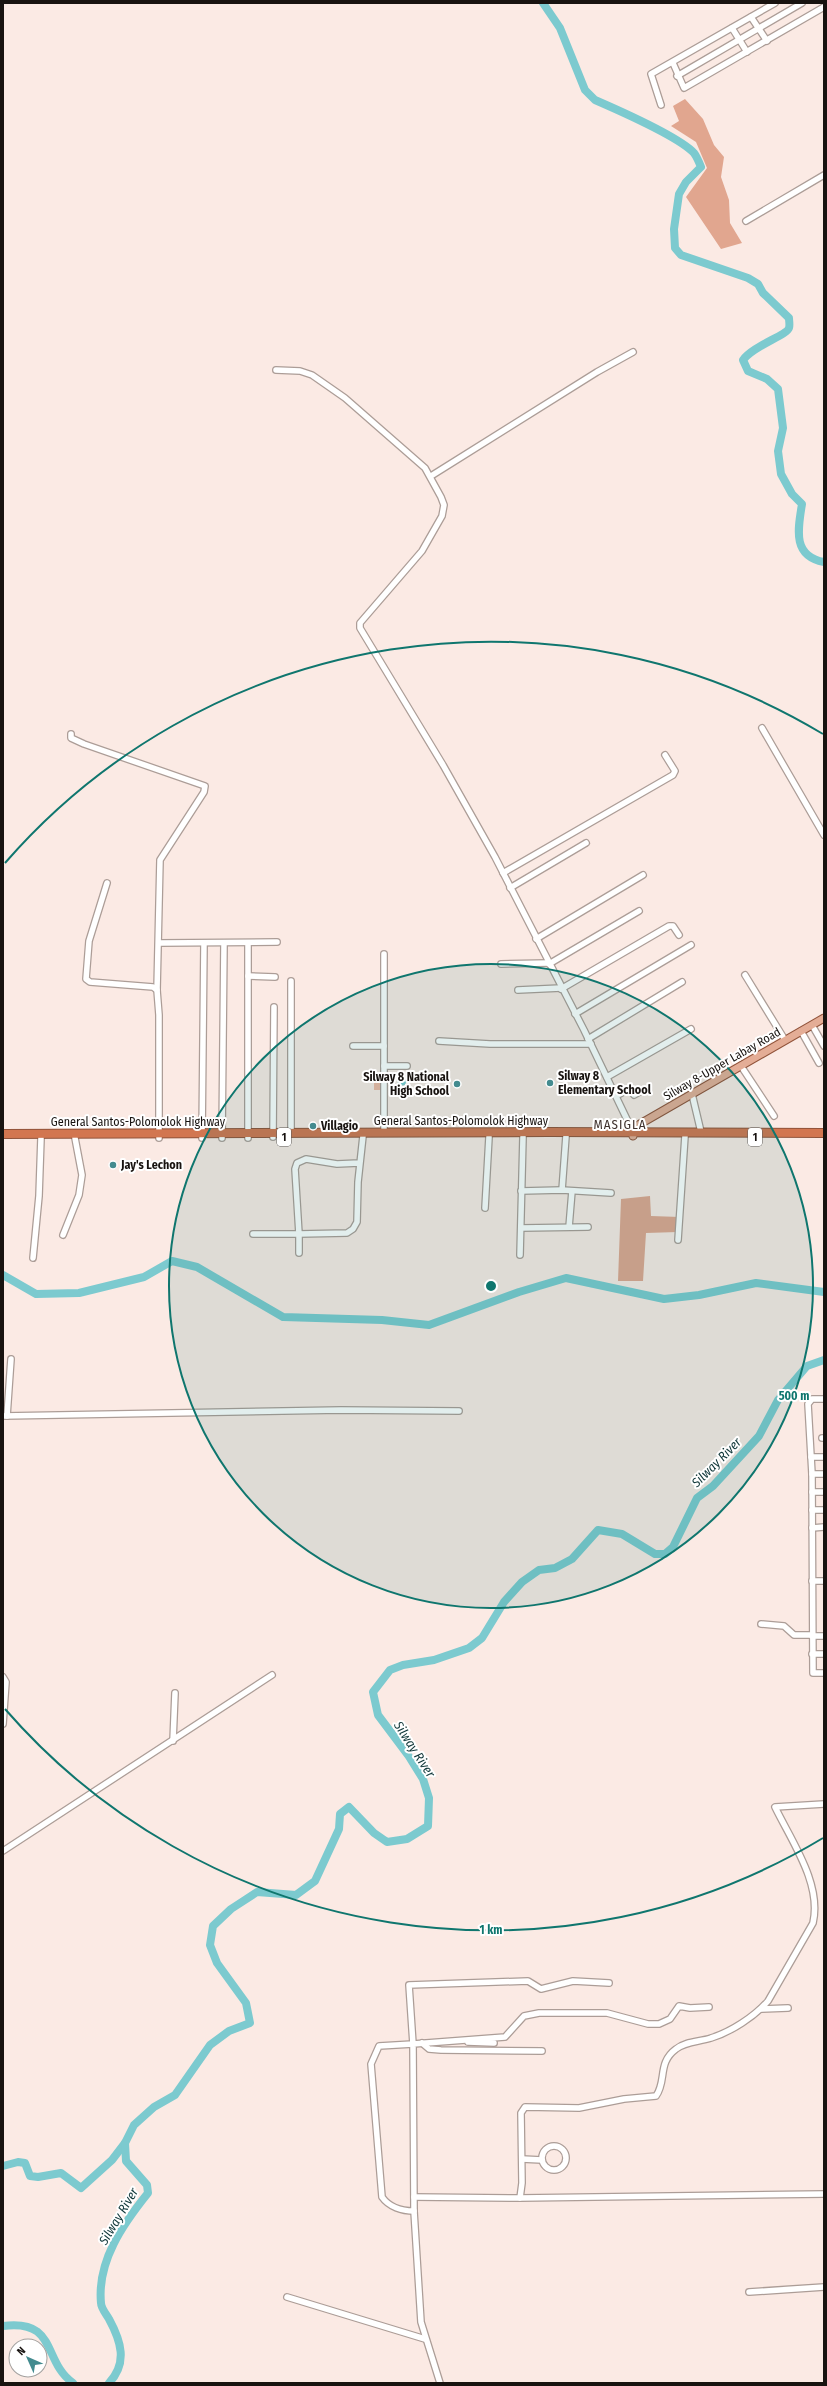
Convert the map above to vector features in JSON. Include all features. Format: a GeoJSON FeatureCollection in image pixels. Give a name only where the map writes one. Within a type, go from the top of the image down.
{"type":"FeatureCollection","features":[{"type":"Feature","properties":{"kind":"highway","name":"General Santos-Polomolok Highway"},"geometry":{"type":"LineString","coordinates":[[273,1135],[291,1133],[824,1133]]}},
{"type":"Feature","properties":{"kind":"highway","name":"General Santos-Polomolok Highway"},"geometry":{"type":"LineString","coordinates":[[3,1134],[159,1136]]}},
{"type":"Feature","properties":{"kind":"highway","name":"1"},"geometry":{"type":"LineString","coordinates":[[3,1138],[273,1135],[523,1137],[633,1134],[824,1139]]}},
{"type":"Feature","properties":{"kind":"main road","name":"Silway 8-Upper Labay Road"},"geometry":{"type":"LineString","coordinates":[[633,1134],[640,1124],[824,1018]]}},
{"type":"Feature","properties":{"kind":"street"},"geometry":{"type":"LineString","coordinates":[[661,105],[650,75],[775,3]]}},
{"type":"Feature","properties":{"kind":"street"},"geometry":{"type":"LineString","coordinates":[[677,76],[740,41],[802,3]]}},
{"type":"Feature","properties":{"kind":"street"},"geometry":{"type":"LineString","coordinates":[[672,63],[684,88],[824,7]]}},
{"type":"Feature","properties":{"kind":"street"},"geometry":{"type":"LineString","coordinates":[[751,17],[767,41]]}},
{"type":"Feature","properties":{"kind":"street"},"geometry":{"type":"LineString","coordinates":[[732,28],[747,52]]}},
{"type":"Feature","properties":{"kind":"street"},"geometry":{"type":"LineString","coordinates":[[746,221],[824,175]]}},
{"type":"Feature","properties":{"kind":"street"},"geometry":{"type":"LineString","coordinates":[[430,476],[596,372],[634,352]]}},
{"type":"Feature","properties":{"kind":"street"},"geometry":{"type":"LineString","coordinates":[[276,370],[300,371],[318,379],[345,398],[417,461],[430,476],[442,497],[444,506],[442,516],[422,551],[360,623],[360,626],[398,693],[443,766],[503,873],[607,1077],[633,1134]]}},
{"type":"Feature","properties":{"kind":"street"},"geometry":{"type":"LineString","coordinates":[[762,728],[824,835]]}},
{"type":"Feature","properties":{"kind":"street"},"geometry":{"type":"LineString","coordinates":[[71,734],[71,738],[84,744],[206,786],[204,792],[161,856],[160,943],[157,990],[159,1015],[159,1136]]}},
{"type":"Feature","properties":{"kind":"street"},"geometry":{"type":"LineString","coordinates":[[503,873],[673,775],[675,771],[665,755]]}},
{"type":"Feature","properties":{"kind":"street"},"geometry":{"type":"LineString","coordinates":[[510,888],[586,843]]}},
{"type":"Feature","properties":{"kind":"street"},"geometry":{"type":"LineString","coordinates":[[536,938],[643,876]]}},
{"type":"Feature","properties":{"kind":"street"},"geometry":{"type":"LineString","coordinates":[[107,883],[89,941],[86,979],[90,982],[153,987],[157,990]]}},
{"type":"Feature","properties":{"kind":"street"},"geometry":{"type":"LineString","coordinates":[[501,964],[548,963],[639,910]]}},
{"type":"Feature","properties":{"kind":"street"},"geometry":{"type":"LineString","coordinates":[[518,990],[561,988],[669,926],[673,926],[679,935]]}},
{"type":"Feature","properties":{"kind":"street"},"geometry":{"type":"LineString","coordinates":[[160,943],[277,942]]}},
{"type":"Feature","properties":{"kind":"street"},"geometry":{"type":"LineString","coordinates":[[202,1136],[204,943]]}},
{"type":"Feature","properties":{"kind":"street"},"geometry":{"type":"LineString","coordinates":[[222,1136],[224,943]]}},
{"type":"Feature","properties":{"kind":"street"},"geometry":{"type":"LineString","coordinates":[[248,943],[248,1136]]}},
{"type":"Feature","properties":{"kind":"street"},"geometry":{"type":"LineString","coordinates":[[575,1014],[691,945]]}},
{"type":"Feature","properties":{"kind":"street"},"geometry":{"type":"LineString","coordinates":[[384,954],[384,1133]]}},
{"type":"Feature","properties":{"kind":"street"},"geometry":{"type":"LineString","coordinates":[[745,975],[785,1040]]}},
{"type":"Feature","properties":{"kind":"street"},"geometry":{"type":"LineString","coordinates":[[248,976],[275,977]]}},
{"type":"Feature","properties":{"kind":"street"},"geometry":{"type":"LineString","coordinates":[[291,981],[291,1133]]}},
{"type":"Feature","properties":{"kind":"street"},"geometry":{"type":"LineString","coordinates":[[439,1041],[490,1044],[589,1041],[682,982]]}},
{"type":"Feature","properties":{"kind":"street"},"geometry":{"type":"LineString","coordinates":[[273,1135],[274,1007]]}},
{"type":"Feature","properties":{"kind":"street"},"geometry":{"type":"LineString","coordinates":[[812,1025],[824,1046]]}},
{"type":"Feature","properties":{"kind":"street"},"geometry":{"type":"LineString","coordinates":[[607,1077],[691,1029]]}},
{"type":"Feature","properties":{"kind":"street"},"geometry":{"type":"LineString","coordinates":[[801,1031],[819,1063]]}},
{"type":"Feature","properties":{"kind":"street"},"geometry":{"type":"LineString","coordinates":[[352,1046],[384,1046]]}},
{"type":"Feature","properties":{"kind":"street"},"geometry":{"type":"LineString","coordinates":[[384,1066],[407,1066]]}},
{"type":"Feature","properties":{"kind":"street"},"geometry":{"type":"LineString","coordinates":[[741,1066],[774,1116]]}},
{"type":"Feature","properties":{"kind":"street"},"geometry":{"type":"LineString","coordinates":[[616,1096],[630,1089],[634,1095],[641,1091]]}},
{"type":"Feature","properties":{"kind":"street"},"geometry":{"type":"LineString","coordinates":[[692,1094],[701,1132]]}},
{"type":"Feature","properties":{"kind":"street"},"geometry":{"type":"LineString","coordinates":[[253,1234],[346,1233],[354,1229],[358,1222],[359,1163],[363,1136]]}},
{"type":"Feature","properties":{"kind":"street"},"geometry":{"type":"LineString","coordinates":[[562,1190],[566,1136]]}},
{"type":"Feature","properties":{"kind":"street"},"geometry":{"type":"LineString","coordinates":[[678,1240],[685,1136]]}},
{"type":"Feature","properties":{"kind":"street"},"geometry":{"type":"LineString","coordinates":[[485,1208],[489,1137]]}},
{"type":"Feature","properties":{"kind":"street"},"geometry":{"type":"LineString","coordinates":[[520,1255],[523,1137]]}},
{"type":"Feature","properties":{"kind":"street"},"geometry":{"type":"LineString","coordinates":[[33,1258],[40,1188],[41,1138]]}},
{"type":"Feature","properties":{"kind":"street"},"geometry":{"type":"LineString","coordinates":[[63,1235],[79,1195],[82,1175],[75,1138]]}},
{"type":"Feature","properties":{"kind":"street"},"geometry":{"type":"LineString","coordinates":[[299,1253],[295,1169],[297,1163],[306,1159],[333,1163],[359,1163]]}},
{"type":"Feature","properties":{"kind":"street"},"geometry":{"type":"LineString","coordinates":[[521,1191],[562,1190],[611,1193]]}},
{"type":"Feature","properties":{"kind":"street"},"geometry":{"type":"LineString","coordinates":[[569,1227],[572,1191]]}},
{"type":"Feature","properties":{"kind":"street"},"geometry":{"type":"LineString","coordinates":[[521,1228],[588,1227]]}},
{"type":"Feature","properties":{"kind":"street"},"geometry":{"type":"LineString","coordinates":[[11,1359],[5,1416],[341,1410],[460,1411]]}},
{"type":"Feature","properties":{"kind":"street"},"geometry":{"type":"LineString","coordinates":[[824,1399],[812,1399],[808,1404],[812,1474],[813,1673],[824,1673]]}},
{"type":"Feature","properties":{"kind":"street"},"geometry":{"type":"LineString","coordinates":[[811,1457],[824,1456]]}},
{"type":"Feature","properties":{"kind":"street"},"geometry":{"type":"LineString","coordinates":[[812,1474],[824,1474]]}},
{"type":"Feature","properties":{"kind":"street"},"geometry":{"type":"LineString","coordinates":[[812,1492],[824,1492]]}},
{"type":"Feature","properties":{"kind":"street"},"geometry":{"type":"LineString","coordinates":[[812,1510],[824,1510]]}},
{"type":"Feature","properties":{"kind":"street"},"geometry":{"type":"LineString","coordinates":[[812,1528],[824,1527]]}},
{"type":"Feature","properties":{"kind":"street"},"geometry":{"type":"LineString","coordinates":[[812,1581],[824,1581]]}},
{"type":"Feature","properties":{"kind":"street"},"geometry":{"type":"LineString","coordinates":[[761,1624],[784,1626],[794,1635],[824,1636]]}},
{"type":"Feature","properties":{"kind":"street"},"geometry":{"type":"LineString","coordinates":[[812,1654],[824,1654]]}},
{"type":"Feature","properties":{"kind":"street"},"geometry":{"type":"LineString","coordinates":[[3,1851],[272,1675]]}},
{"type":"Feature","properties":{"kind":"street"},"geometry":{"type":"LineString","coordinates":[[3,1677],[6,1682],[3,1724]]}},
{"type":"Feature","properties":{"kind":"street"},"geometry":{"type":"LineString","coordinates":[[173,1741],[175,1693]]}},
{"type":"Feature","properties":{"kind":"street"},"geometry":{"type":"LineString","coordinates":[[520,2198],[522,2159],[521,2113],[525,2107],[579,2108],[624,2099],[653,2097],[660,2089],[665,2061],[676,2049],[686,2044],[712,2038],[761,2009],[813,1923],[815,1915],[812,1886],[775,1808],[824,1804]]}},
{"type":"Feature","properties":{"kind":"street"},"geometry":{"type":"LineString","coordinates":[[440,2383],[425,2339],[421,2322],[414,2211],[413,2044],[409,1985],[528,1981],[541,1989],[573,1981],[608,1983]]}},
{"type":"Feature","properties":{"kind":"street"},"geometry":{"type":"LineString","coordinates":[[414,2211],[402,2211],[389,2204],[382,2196],[371,2064],[379,2046],[505,2037],[524,2016],[539,2013],[607,2013],[648,2024],[659,2024],[667,2021],[679,2006],[690,2008],[709,2007]]}},
{"type":"Feature","properties":{"kind":"street"},"geometry":{"type":"LineString","coordinates":[[761,2009],[788,2008]]}},
{"type":"Feature","properties":{"kind":"street"},"geometry":{"type":"LineString","coordinates":[[462,2040],[494,2044]]}},
{"type":"Feature","properties":{"kind":"street"},"geometry":{"type":"LineString","coordinates":[[446,2042],[459,2049]]}},
{"type":"Feature","properties":{"kind":"street"},"geometry":{"type":"LineString","coordinates":[[422,2043],[429,2049],[542,2051]]}},
{"type":"Feature","properties":{"kind":"street"},"geometry":{"type":"LineString","coordinates":[[550,2147],[562,2148],[567,2158],[565,2165],[559,2169],[548,2168],[542,2160],[543,2152],[550,2147]]}},
{"type":"Feature","properties":{"kind":"street"},"geometry":{"type":"LineString","coordinates":[[522,2159],[542,2160]]}},
{"type":"Feature","properties":{"kind":"street"},"geometry":{"type":"LineString","coordinates":[[414,2197],[520,2198],[824,2194]]}},
{"type":"Feature","properties":{"kind":"street"},"geometry":{"type":"LineString","coordinates":[[749,2292],[824,2287]]}},
{"type":"Feature","properties":{"kind":"street"},"geometry":{"type":"LineString","coordinates":[[287,2297],[363,2322],[425,2339]]}},
{"type":"Feature","properties":{"kind":"shaded area"},"geometry":{"type":"Polygon","coordinates":[[[685,99],[703,119],[714,145],[724,157],[721,177],[729,200],[730,223],[742,243],[721,249],[686,197],[707,168],[696,142],[671,126],[679,121],[673,106],[685,99]]]}},
{"type":"Feature","properties":{"kind":"shaded area"},"geometry":{"type":"Polygon","coordinates":[[[374,1078],[384,1078],[383,1090],[374,1090],[374,1078]]]}},
{"type":"Feature","properties":{"kind":"shaded area"},"geometry":{"type":"Polygon","coordinates":[[[650,1196],[651,1216],[680,1217],[678,1232],[646,1233],[643,1281],[618,1281],[621,1199],[650,1196]]]}},
{"type":"Feature","properties":{"kind":"water"},"geometry":{"type":"Polygon","coordinates":[[[402,1076],[407,1081],[402,1086],[397,1081],[402,1076]]]}},
{"type":"Feature","properties":{"kind":"waterway"},"geometry":{"type":"LineString","coordinates":[[543,3],[560,28],[585,90],[595,100],[662,131],[686,146],[697,158],[701,167],[686,182],[679,194],[674,229],[675,248],[681,255],[748,278],[758,284],[763,293],[789,318],[789,328],[787,331],[754,350],[743,360],[748,371],[767,379],[778,389],[783,428],[778,451],[781,474],[792,494],[802,504],[799,523],[802,548],[806,554],[814,559],[824,562]]}},
{"type":"Feature","properties":{"kind":"waterway"},"geometry":{"type":"LineString","coordinates":[[3,1275],[36,1294],[79,1293],[144,1277],[172,1261],[197,1267],[283,1317],[382,1320],[429,1325],[519,1292],[566,1278],[664,1299],[699,1295],[756,1283],[824,1292]]}},
{"type":"Feature","properties":{"kind":"waterway","name":"Silway River"},"geometry":{"type":"LineString","coordinates":[[109,2383],[119,2368],[121,2352],[117,2335],[101,2305],[103,2272],[121,2230],[148,2193],[147,2185],[126,2161],[125,2143],[134,2125],[154,2107],[175,2095],[210,2045],[229,2031],[250,2023],[246,2003],[217,1963],[210,1945],[213,1926],[231,1909],[257,1892],[296,1895],[315,1881],[339,1829],[340,1814],[349,1807],[374,1833],[387,1842],[407,1839],[428,1826],[429,1798],[423,1779],[408,1755],[378,1715],[373,1692],[390,1670],[403,1665],[434,1660],[469,1648],[482,1638],[504,1602],[522,1582],[539,1570],[555,1568],[572,1559],[598,1530],[622,1534],[655,1554],[665,1554],[673,1547],[697,1498],[713,1486],[759,1436],[778,1400],[807,1366],[824,1360]]}},
{"type":"Feature","properties":{"kind":"waterway"},"geometry":{"type":"LineString","coordinates":[[3,2166],[18,2162],[25,2163],[30,2176],[38,2177],[61,2173],[81,2188],[112,2160],[125,2143]]}},
{"type":"Feature","properties":{"kind":"waterway","name":"Silway River"},"geometry":{"type":"LineString","coordinates":[[3,2326],[21,2326],[33,2329],[41,2335],[63,2374],[73,2383]]}},
{"type":"Feature","properties":{"kind":"place","name":"Silway 8 Elementary School"},"geometry":{"type":"Point","coordinates":[550,1083]}},
{"type":"Feature","properties":{"kind":"place","name":"Silway 8 National High School"},"geometry":{"type":"Point","coordinates":[457,1084]}},
{"type":"Feature","properties":{"kind":"place","name":"Villagio"},"geometry":{"type":"Point","coordinates":[313,1126]}},
{"type":"Feature","properties":{"kind":"place","name":"Jay's Lechon"},"geometry":{"type":"Point","coordinates":[113,1165]}},
{"type":"Feature","properties":{"kind":"district","name":"MASIGLA"},"geometry":{"type":"Point","coordinates":[620,1124]}}]}
